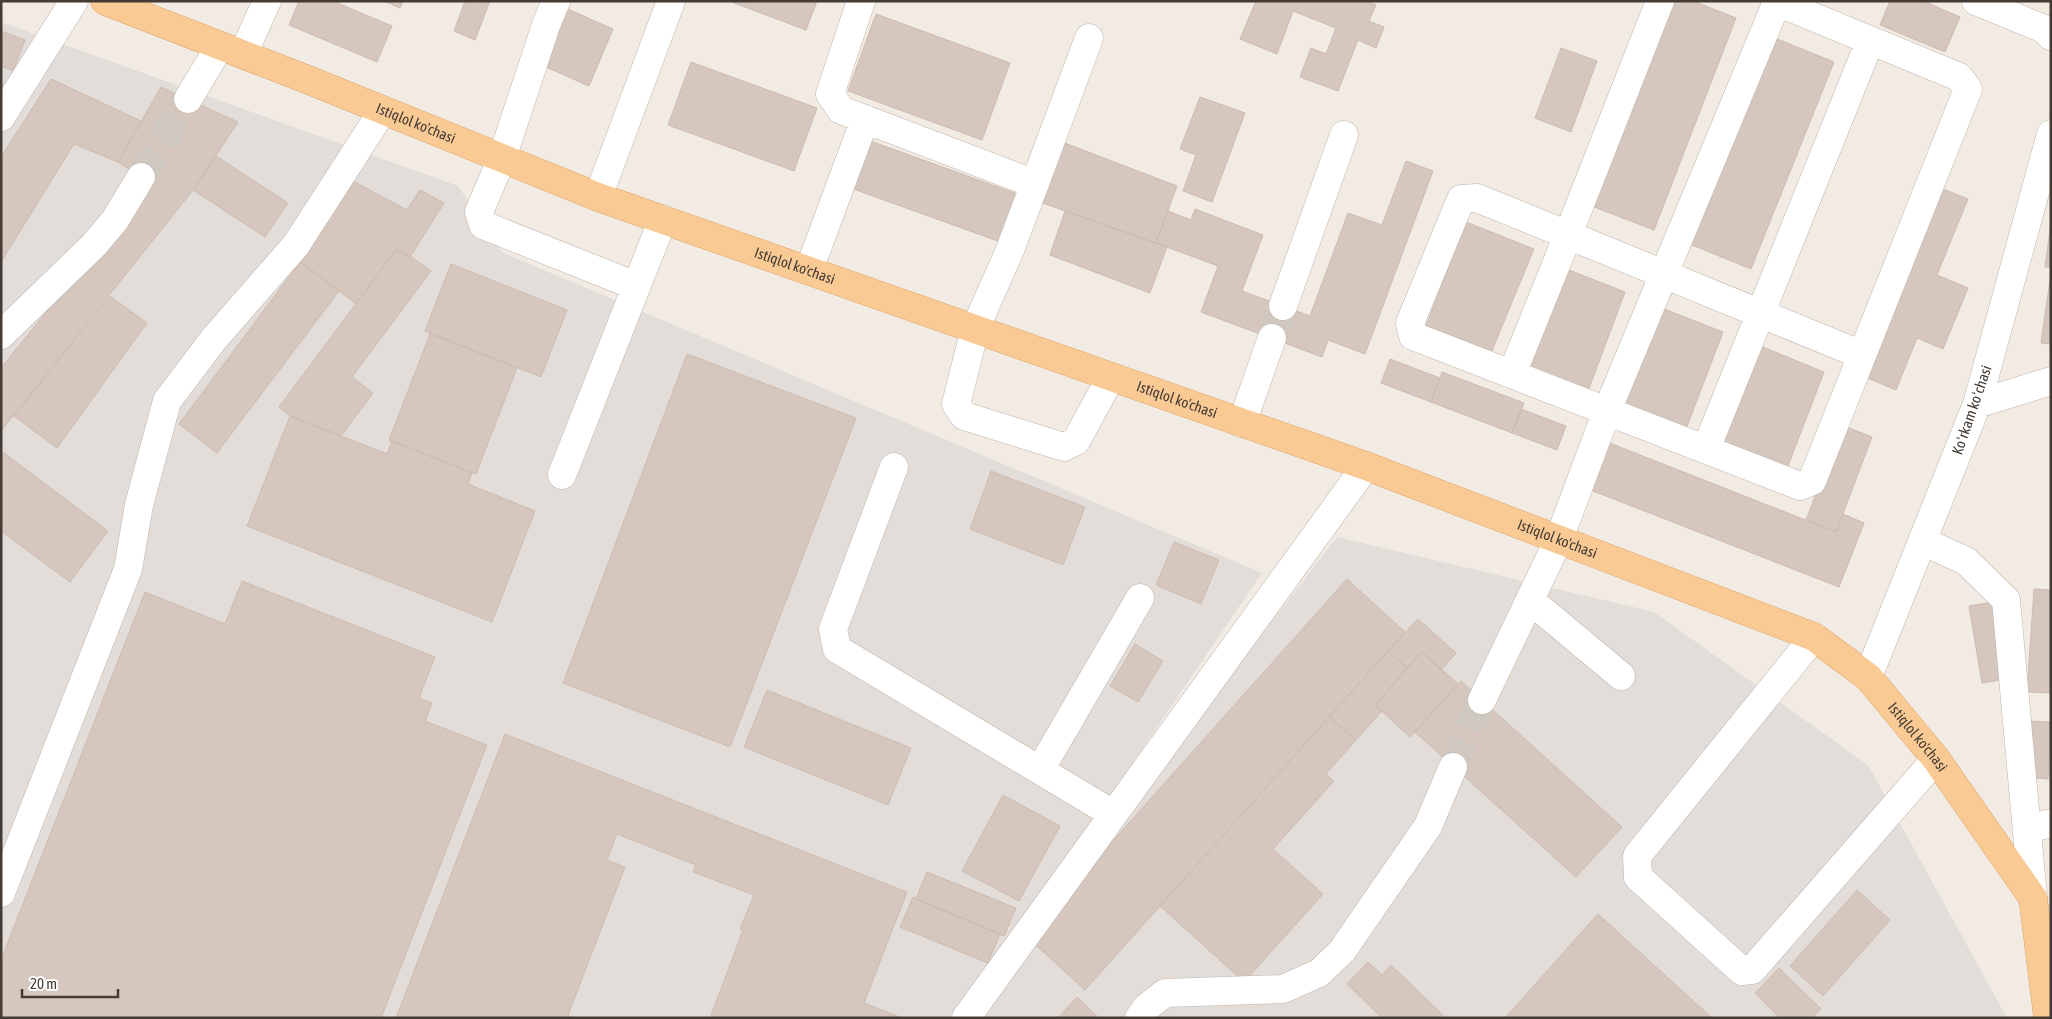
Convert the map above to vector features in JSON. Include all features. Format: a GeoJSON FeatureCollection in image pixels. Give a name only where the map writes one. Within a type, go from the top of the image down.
{"type":"FeatureCollection","features":[{"type":"Feature","properties":{"kind":"main road","name":"Istiqlol ko'chasi"},"geometry":{"type":"LineString","coordinates":[[104,1],[383,110],[598,197],[1366,466],[1814,637],[1868,677],[1936,760],[2033,898],[2048,1018]]}},
{"type":"Feature","properties":{"kind":"street"},"geometry":{"type":"LineString","coordinates":[[1,117],[74,1]]}},
{"type":"Feature","properties":{"kind":"street"},"geometry":{"type":"LineString","coordinates":[[188,99],[231,50],[267,1]]}},
{"type":"Feature","properties":{"kind":"street"},"geometry":{"type":"LineString","coordinates":[[556,1],[546,25],[502,158],[479,212],[483,224],[636,286]]}},
{"type":"Feature","properties":{"kind":"street"},"geometry":{"type":"LineString","coordinates":[[598,197],[671,1]]}},
{"type":"Feature","properties":{"kind":"street"},"geometry":{"type":"LineString","coordinates":[[861,1],[830,94],[840,110],[1035,184]]}},
{"type":"Feature","properties":{"kind":"street"},"geometry":{"type":"LineString","coordinates":[[1512,374],[1660,1]]}},
{"type":"Feature","properties":{"kind":"street"},"geometry":{"type":"LineString","coordinates":[[1976,1],[2044,30],[2051,36]]}},
{"type":"Feature","properties":{"kind":"street"},"geometry":{"type":"LineString","coordinates":[[1482,700],[1558,539],[1607,411],[1664,274],[1776,2],[1959,77],[1968,89],[1812,482],[1800,486],[1706,449],[1607,411],[1512,374],[1413,336],[1410,323],[1461,199],[1478,198],[1664,274],[1760,314],[1862,355]]}},
{"type":"Feature","properties":{"kind":"street"},"geometry":{"type":"LineString","coordinates":[[1089,38],[1035,184],[975,329],[956,404],[964,416],[1064,447],[1076,441],[1111,377]]}},
{"type":"Feature","properties":{"kind":"street"},"geometry":{"type":"LineString","coordinates":[[1706,449],[1870,40]]}},
{"type":"Feature","properties":{"kind":"street"},"geometry":{"type":"LineString","coordinates":[[1,892],[128,569],[139,505],[167,401],[213,340],[296,245],[383,110]]}},
{"type":"Feature","properties":{"kind":"street"},"geometry":{"type":"LineString","coordinates":[[809,270],[865,119]]}},
{"type":"Feature","properties":{"kind":"street","name":"Koʻrkam koʻchasi"},"geometry":{"type":"LineString","coordinates":[[1868,677],[1977,404],[2051,134]]}},
{"type":"Feature","properties":{"kind":"street"},"geometry":{"type":"LineString","coordinates":[[1284,306],[1344,135]]}},
{"type":"Feature","properties":{"kind":"street"},"geometry":{"type":"LineString","coordinates":[[1,335],[94,245],[115,220],[141,177]]}},
{"type":"Feature","properties":{"kind":"street"},"geometry":{"type":"LineString","coordinates":[[562,476],[662,219]]}},
{"type":"Feature","properties":{"kind":"street"},"geometry":{"type":"LineString","coordinates":[[1242,423],[1272,338]]}},
{"type":"Feature","properties":{"kind":"street"},"geometry":{"type":"LineString","coordinates":[[1977,404],[2051,381]]}},
{"type":"Feature","properties":{"kind":"street"},"geometry":{"type":"LineString","coordinates":[[966,1018],[1366,466]]}},
{"type":"Feature","properties":{"kind":"street"},"geometry":{"type":"LineString","coordinates":[[894,467],[833,629],[838,649],[1113,814]]}},
{"type":"Feature","properties":{"kind":"street"},"geometry":{"type":"LineString","coordinates":[[1922,540],[1966,561],[2006,600],[2039,826],[2033,898]]}},
{"type":"Feature","properties":{"kind":"street"},"geometry":{"type":"LineString","coordinates":[[1040,770],[1140,598]]}},
{"type":"Feature","properties":{"kind":"street"},"geometry":{"type":"LineString","coordinates":[[1530,600],[1621,676]]}},
{"type":"Feature","properties":{"kind":"street"},"geometry":{"type":"LineString","coordinates":[[1814,637],[1637,856],[1638,877],[1742,971],[1752,970],[1936,760]]}},
{"type":"Feature","properties":{"kind":"street"},"geometry":{"type":"LineString","coordinates":[[1139,1018],[1147,1007],[1165,993],[1283,989],[1319,972],[1342,951],[1428,826],[1453,767]]}},
{"type":"Feature","properties":{"kind":"shaded area"},"geometry":{"type":"Polygon","coordinates":[[[1,22],[458,186],[503,253],[1262,573],[959,1018],[1,1018],[1,22]]]}},
{"type":"Feature","properties":{"kind":"shaded area"},"geometry":{"type":"Polygon","coordinates":[[[1337,537],[1654,612],[1868,765],[2007,1018],[976,1018],[1177,744],[1337,537]]]}},
{"type":"Feature","properties":{"kind":"building"},"geometry":{"type":"Polygon","coordinates":[[[299,1],[333,1],[392,26],[377,62],[289,25],[299,1]]]}},
{"type":"Feature","properties":{"kind":"building"},"geometry":{"type":"Polygon","coordinates":[[[384,1],[403,1],[400,8],[384,1]]]}},
{"type":"Feature","properties":{"kind":"building"},"geometry":{"type":"Polygon","coordinates":[[[465,1],[490,1],[475,40],[454,31],[465,1]]]}},
{"type":"Feature","properties":{"kind":"building"},"geometry":{"type":"Polygon","coordinates":[[[729,1],[817,1],[806,30],[729,1]]]}},
{"type":"Feature","properties":{"kind":"building"},"geometry":{"type":"Polygon","coordinates":[[[1256,1],[1367,1],[1376,5],[1369,21],[1384,27],[1376,48],[1358,40],[1338,91],[1300,77],[1311,48],[1326,54],[1336,28],[1293,11],[1277,54],[1240,39],[1256,1]]]}},
{"type":"Feature","properties":{"kind":"building"},"geometry":{"type":"Polygon","coordinates":[[[1668,1],[1693,1],[1736,18],[1654,230],[1589,205],[1668,1]]]}},
{"type":"Feature","properties":{"kind":"building"},"geometry":{"type":"Polygon","coordinates":[[[1890,1],[1923,1],[1960,17],[1945,52],[1880,25],[1890,1]]]}},
{"type":"Feature","properties":{"kind":"building"},"geometry":{"type":"Polygon","coordinates":[[[563,7],[613,29],[589,86],[539,64],[563,7]]]}},
{"type":"Feature","properties":{"kind":"building"},"geometry":{"type":"Polygon","coordinates":[[[876,14],[1010,63],[982,140],[848,91],[876,14]]]}},
{"type":"Feature","properties":{"kind":"building"},"geometry":{"type":"Polygon","coordinates":[[[1,31],[25,40],[13,71],[1,66],[1,31]]]}},
{"type":"Feature","properties":{"kind":"building"},"geometry":{"type":"Polygon","coordinates":[[[1770,36],[1834,62],[1751,269],[1687,243],[1770,36]]]}},
{"type":"Feature","properties":{"kind":"building"},"geometry":{"type":"Polygon","coordinates":[[[1561,48],[1597,61],[1571,132],[1535,118],[1561,48]]]}},
{"type":"Feature","properties":{"kind":"building"},"geometry":{"type":"Polygon","coordinates":[[[691,62],[817,108],[794,171],[668,125],[691,62]]]}},
{"type":"Feature","properties":{"kind":"building"},"geometry":{"type":"Polygon","coordinates":[[[51,79],[141,121],[118,162],[74,144],[1,262],[1,157],[51,79]]]}},
{"type":"Feature","properties":{"kind":"building"},"geometry":{"type":"Polygon","coordinates":[[[161,87],[238,122],[193,190],[1,431],[1,368],[151,183],[118,162],[161,87]]]}},
{"type":"Feature","properties":{"kind":"building"},"geometry":{"type":"Polygon","coordinates":[[[1200,97],[1245,113],[1212,202],[1183,191],[1196,155],[1180,149],[1200,97]]]}},
{"type":"Feature","properties":{"kind":"building"},"geometry":{"type":"Polygon","coordinates":[[[862,138],[1023,196],[1006,244],[845,186],[862,138]]]}},
{"type":"Feature","properties":{"kind":"building"},"geometry":{"type":"Polygon","coordinates":[[[1062,142],[1177,186],[1156,243],[1040,202],[1062,142]]]}},
{"type":"Feature","properties":{"kind":"building"},"geometry":{"type":"Polygon","coordinates":[[[216,156],[288,203],[265,237],[193,190],[216,156]]]}},
{"type":"Feature","properties":{"kind":"building"},"geometry":{"type":"Polygon","coordinates":[[[1406,161],[1433,171],[1365,354],[1328,340],[1322,357],[1201,312],[1218,266],[1156,243],[1168,211],[1191,220],[1195,209],[1263,235],[1242,291],[1310,316],[1348,213],[1382,225],[1406,161]]]}},
{"type":"Feature","properties":{"kind":"building"},"geometry":{"type":"Polygon","coordinates":[[[349,179],[407,210],[420,190],[444,203],[410,257],[396,250],[356,304],[292,255],[349,179]]]}},
{"type":"Feature","properties":{"kind":"building"},"geometry":{"type":"Polygon","coordinates":[[[1938,187],[1968,199],[1937,275],[1968,288],[1943,349],[1917,338],[1896,390],[1860,375],[1938,187]]]}},
{"type":"Feature","properties":{"kind":"building"},"geometry":{"type":"Polygon","coordinates":[[[1065,211],[1167,247],[1150,293],[1050,255],[1065,211]]]}},
{"type":"Feature","properties":{"kind":"building"},"geometry":{"type":"Polygon","coordinates":[[[1466,222],[1534,249],[1491,353],[1426,326],[1466,222]]]}},
{"type":"Feature","properties":{"kind":"building"},"geometry":{"type":"Polygon","coordinates":[[[2051,222],[2051,267],[2045,267],[2051,222]]]}},
{"type":"Feature","properties":{"kind":"building"},"geometry":{"type":"Polygon","coordinates":[[[396,250],[410,256],[431,271],[352,377],[373,393],[341,436],[290,416],[279,407],[396,250]]]}},
{"type":"Feature","properties":{"kind":"building"},"geometry":{"type":"Polygon","coordinates":[[[300,262],[339,291],[217,453],[179,424],[300,262]]]}},
{"type":"Feature","properties":{"kind":"building"},"geometry":{"type":"Polygon","coordinates":[[[451,264],[567,310],[541,377],[425,331],[451,264]]]}},
{"type":"Feature","properties":{"kind":"building"},"geometry":{"type":"Polygon","coordinates":[[[1564,268],[1625,292],[1588,391],[1526,367],[1564,268]]]}},
{"type":"Feature","properties":{"kind":"building"},"geometry":{"type":"Polygon","coordinates":[[[2051,273],[2051,344],[2041,343],[2051,273]]]}},
{"type":"Feature","properties":{"kind":"building"},"geometry":{"type":"Polygon","coordinates":[[[110,296],[147,323],[57,448],[14,416],[110,296]]]}},
{"type":"Feature","properties":{"kind":"building"},"geometry":{"type":"Polygon","coordinates":[[[1659,307],[1723,332],[1686,429],[1622,404],[1659,307]]]}},
{"type":"Feature","properties":{"kind":"building"},"geometry":{"type":"Polygon","coordinates":[[[430,334],[517,368],[476,474],[389,440],[430,334]]]}},
{"type":"Feature","properties":{"kind":"building"},"geometry":{"type":"Polygon","coordinates":[[[1758,345],[1824,372],[1786,471],[1720,444],[1758,345]]]}},
{"type":"Feature","properties":{"kind":"building"},"geometry":{"type":"Polygon","coordinates":[[[687,354],[856,418],[730,747],[563,683],[687,354]]]}},
{"type":"Feature","properties":{"kind":"building"},"geometry":{"type":"Polygon","coordinates":[[[1390,359],[1440,378],[1431,402],[1381,383],[1390,359]]]}},
{"type":"Feature","properties":{"kind":"building"},"geometry":{"type":"Polygon","coordinates":[[[1442,372],[1524,403],[1512,433],[1431,402],[1442,372]]]}},
{"type":"Feature","properties":{"kind":"building"},"geometry":{"type":"Polygon","coordinates":[[[1521,409],[1566,426],[1557,450],[1512,433],[1521,409]]]}},
{"type":"Feature","properties":{"kind":"building"},"geometry":{"type":"Polygon","coordinates":[[[290,416],[387,454],[392,441],[472,473],[468,484],[535,511],[492,622],[247,526],[290,416]]]}},
{"type":"Feature","properties":{"kind":"building"},"geometry":{"type":"Polygon","coordinates":[[[1842,425],[1872,437],[1836,532],[1806,520],[1842,425]]]}},
{"type":"Feature","properties":{"kind":"building"},"geometry":{"type":"Polygon","coordinates":[[[1602,440],[1836,532],[1843,514],[1864,523],[1839,587],[1583,487],[1602,440]]]}},
{"type":"Feature","properties":{"kind":"building"},"geometry":{"type":"Polygon","coordinates":[[[4,453],[108,531],[70,582],[1,531],[1,457],[4,453]]]}},
{"type":"Feature","properties":{"kind":"building"},"geometry":{"type":"Polygon","coordinates":[[[991,471],[1085,507],[1063,565],[970,529],[991,471]]]}},
{"type":"Feature","properties":{"kind":"building"},"geometry":{"type":"Polygon","coordinates":[[[1174,542],[1219,560],[1201,604],[1156,585],[1174,542]]]}},
{"type":"Feature","properties":{"kind":"building"},"geometry":{"type":"Polygon","coordinates":[[[1347,579],[1405,632],[1085,990],[1027,937],[1347,579]]]}},
{"type":"Feature","properties":{"kind":"building"},"geometry":{"type":"Polygon","coordinates":[[[242,581],[435,657],[419,698],[432,703],[425,721],[487,745],[381,1018],[1,1018],[1,960],[145,592],[225,624],[242,581]]]}},
{"type":"Feature","properties":{"kind":"building"},"geometry":{"type":"Polygon","coordinates":[[[2034,589],[2051,590],[2051,693],[2027,692],[2034,589]]]}},
{"type":"Feature","properties":{"kind":"building"},"geometry":{"type":"Polygon","coordinates":[[[1994,602],[2007,679],[1982,683],[1969,606],[1994,602]]]}},
{"type":"Feature","properties":{"kind":"building"},"geometry":{"type":"Polygon","coordinates":[[[1418,619],[1456,653],[1441,670],[1422,652],[1407,668],[1388,651],[1418,619]]]}},
{"type":"Feature","properties":{"kind":"building"},"geometry":{"type":"Polygon","coordinates":[[[1135,644],[1163,661],[1138,702],[1110,686],[1135,644]]]}},
{"type":"Feature","properties":{"kind":"building"},"geometry":{"type":"Polygon","coordinates":[[[1388,651],[1407,668],[1375,705],[1382,711],[1356,740],[1329,717],[1388,651]]]}},
{"type":"Feature","properties":{"kind":"building"},"geometry":{"type":"Polygon","coordinates":[[[1422,652],[1458,684],[1410,737],[1375,705],[1422,652]]]}},
{"type":"Feature","properties":{"kind":"building"},"geometry":{"type":"Polygon","coordinates":[[[1461,681],[1622,827],[1576,877],[1415,732],[1461,681]]]}},
{"type":"Feature","properties":{"kind":"building"},"geometry":{"type":"Polygon","coordinates":[[[767,690],[911,748],[888,805],[744,747],[767,690]]]}},
{"type":"Feature","properties":{"kind":"building"},"geometry":{"type":"Polygon","coordinates":[[[1329,717],[1356,740],[1326,774],[1334,781],[1273,849],[1323,894],[1244,982],[1160,906],[1329,717]]]}},
{"type":"Feature","properties":{"kind":"building"},"geometry":{"type":"Polygon","coordinates":[[[2028,721],[2051,722],[2048,779],[2025,777],[2028,721]]]}},
{"type":"Feature","properties":{"kind":"building"},"geometry":{"type":"Polygon","coordinates":[[[505,734],[907,892],[864,1003],[902,1018],[710,1018],[743,930],[740,929],[754,895],[693,872],[696,865],[617,834],[607,860],[625,867],[568,1015],[574,1018],[396,1018],[505,734]]]}},
{"type":"Feature","properties":{"kind":"building"},"geometry":{"type":"Polygon","coordinates":[[[1003,795],[1060,826],[1019,901],[962,871],[1003,795]]]}},
{"type":"Feature","properties":{"kind":"building"},"geometry":{"type":"Polygon","coordinates":[[[927,872],[1016,908],[1004,936],[916,899],[927,872]]]}},
{"type":"Feature","properties":{"kind":"building"},"geometry":{"type":"Polygon","coordinates":[[[1857,890],[1890,920],[1823,996],[1790,966],[1857,890]]]}},
{"type":"Feature","properties":{"kind":"building"},"geometry":{"type":"Polygon","coordinates":[[[913,897],[1000,934],[988,963],[900,927],[913,897]]]}},
{"type":"Feature","properties":{"kind":"building"},"geometry":{"type":"Polygon","coordinates":[[[1598,914],[1712,1018],[1505,1018],[1598,914]]]}},
{"type":"Feature","properties":{"kind":"building"},"geometry":{"type":"Polygon","coordinates":[[[1368,962],[1382,975],[1391,965],[1443,1015],[1440,1018],[1382,1018],[1347,984],[1368,962]]]}},
{"type":"Feature","properties":{"kind":"building"},"geometry":{"type":"Polygon","coordinates":[[[1779,968],[1821,1009],[1812,1018],[1780,1018],[1755,993],[1779,968]]]}},
{"type":"Feature","properties":{"kind":"building"},"geometry":{"type":"Polygon","coordinates":[[[1077,997],[1097,1016],[1096,1018],[1058,1018],[1077,997]]]}},
{"type":"Feature","properties":{"kind":"tunnel"},"geometry":{"type":"LineString","coordinates":[[141,177],[188,99]]}},
{"type":"Feature","properties":{"kind":"tunnel"},"geometry":{"type":"LineString","coordinates":[[1272,338],[1283,306]]}},
{"type":"Feature","properties":{"kind":"tunnel"},"geometry":{"type":"LineString","coordinates":[[1453,767],[1482,700]]}}]}
